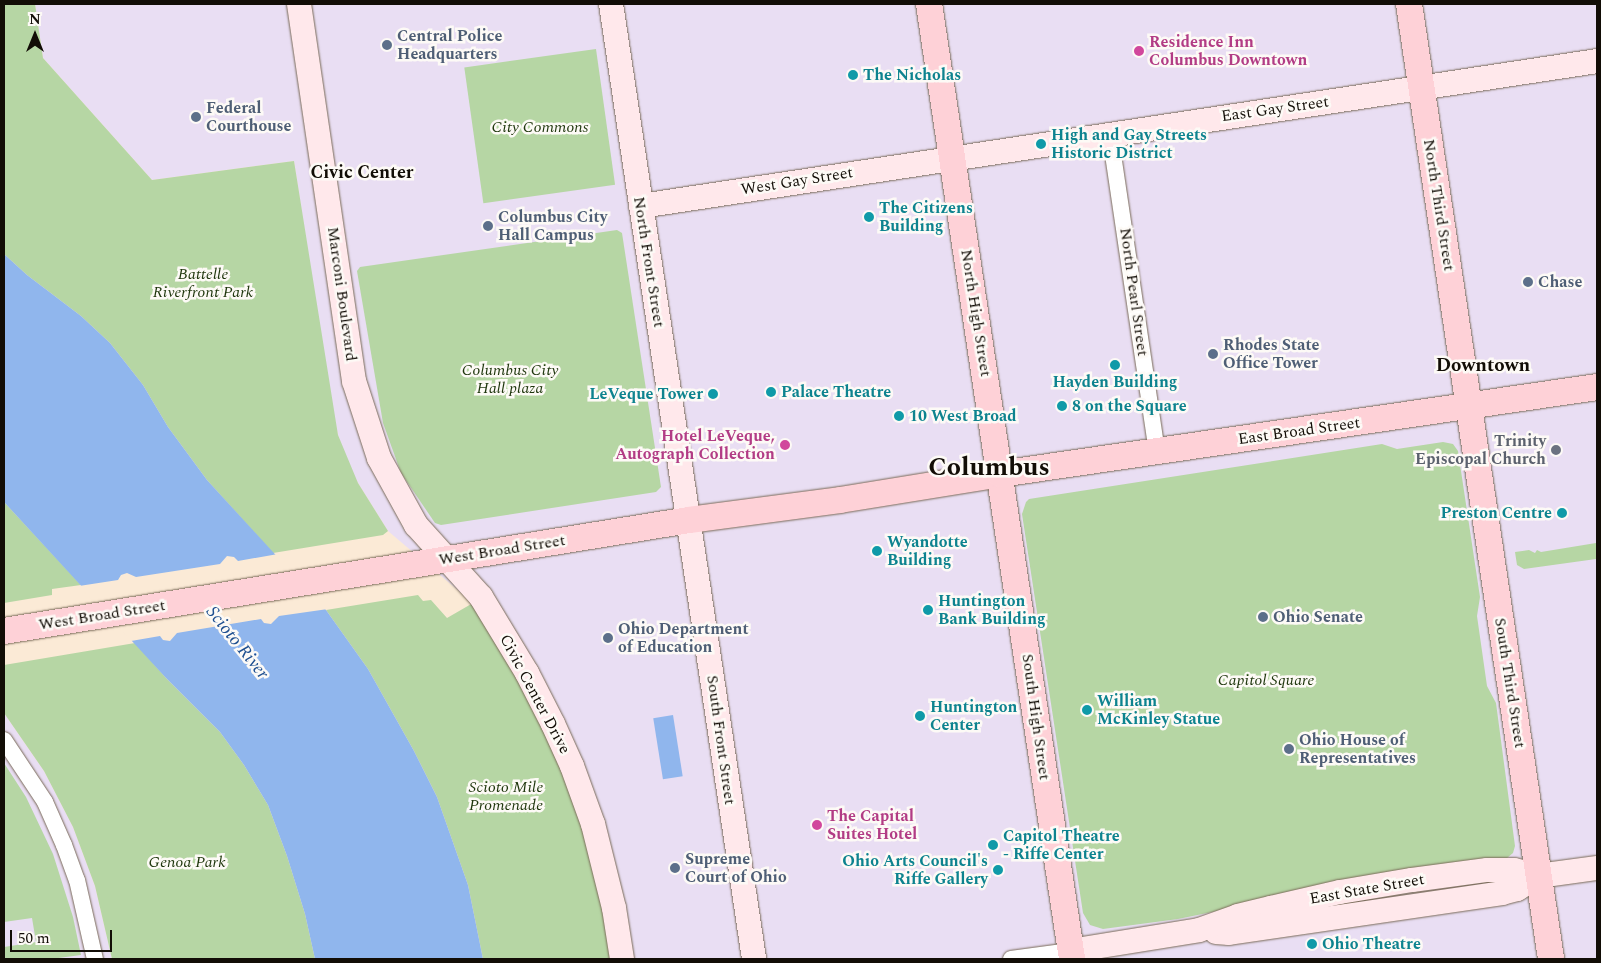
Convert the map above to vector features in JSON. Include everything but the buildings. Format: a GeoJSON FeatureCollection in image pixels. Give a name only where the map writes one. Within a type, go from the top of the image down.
{"type":"FeatureCollection","features":[{"type":"Feature","properties":{"kind":"main road","name":"North High Street"},"geometry":{"type":"LineString","coordinates":[[930,4],[1000,474]]}},
{"type":"Feature","properties":{"kind":"main road","name":"North Third Street"},"geometry":{"type":"LineString","coordinates":[[1409,4],[1468,407]]}},
{"type":"Feature","properties":{"kind":"main road","name":"East Broad Street"},"geometry":{"type":"LineString","coordinates":[[1000,474],[1597,387]]}},
{"type":"Feature","properties":{"kind":"main road","name":"South Third Street"},"geometry":{"type":"LineString","coordinates":[[1468,407],[1551,959]]}},
{"type":"Feature","properties":{"kind":"main road","name":"West Broad Street"},"geometry":{"type":"LineString","coordinates":[[4,631],[689,520],[840,500],[1000,474]]}},
{"type":"Feature","properties":{"kind":"main road","name":"South High Street"},"geometry":{"type":"LineString","coordinates":[[1000,474],[1071,955]]}},
{"type":"Feature","properties":{"kind":"street","name":"Marconi Boulevard"},"geometry":{"type":"LineString","coordinates":[[299,4],[354,382],[384,471],[416,525],[448,559]]}},
{"type":"Feature","properties":{"kind":"street","name":"North Front Street"},"geometry":{"type":"LineString","coordinates":[[611,4],[689,520]]}},
{"type":"Feature","properties":{"kind":"street","name":"East Gay Street"},"geometry":{"type":"LineString","coordinates":[[952,157],[1597,61]]}},
{"type":"Feature","properties":{"kind":"street","name":"North Pearl Street"},"geometry":{"type":"LineString","coordinates":[[1110,134],[1158,451]]}},
{"type":"Feature","properties":{"kind":"street","name":"West Gay Street"},"geometry":{"type":"LineString","coordinates":[[641,206],[952,157]]}},
{"type":"Feature","properties":{"kind":"street","name":"South Front Street"},"geometry":{"type":"LineString","coordinates":[[689,520],[754,959]]}},
{"type":"Feature","properties":{"kind":"street","name":"Civic Center Drive"},"geometry":{"type":"LineString","coordinates":[[448,559],[480,597],[522,666],[545,708],[572,766],[593,824],[604,864],[622,959]]}},
{"type":"Feature","properties":{"kind":"street"},"geometry":{"type":"LineString","coordinates":[[4,740],[45,802],[64,845],[77,880],[95,959]]}},
{"type":"Feature","properties":{"kind":"street","name":"East State Street"},"geometry":{"type":"LineString","coordinates":[[1071,955],[1199,930],[1254,912],[1340,892],[1487,870],[1514,870],[1538,876],[1597,868]]}},
{"type":"Feature","properties":{"kind":"street"},"geometry":{"type":"LineString","coordinates":[[1011,959],[1071,955]]}},
{"type":"Feature","properties":{"kind":"shaded area"},"geometry":{"type":"Polygon","coordinates":[[[35,4],[1597,4],[1597,959],[614,959],[473,603],[388,531],[358,483],[348,463],[338,435],[330,396],[294,161],[152,180],[43,58],[35,4]]]}},
{"type":"Feature","properties":{"kind":"shaded area"},"geometry":{"type":"Polygon","coordinates":[[[4,713],[44,771],[73,827],[95,886],[112,959],[4,959],[4,713]]]}},
{"type":"Feature","properties":{"kind":"green space","name":"Battelle Riverfront Park"},"geometry":{"type":"Polygon","coordinates":[[[4,4],[35,4],[43,58],[152,180],[294,161],[338,435],[358,483],[388,531],[383,535],[273,553],[207,480],[168,427],[143,385],[110,343],[81,316],[27,275],[4,254],[4,4]]]}},
{"type":"Feature","properties":{"kind":"green space","name":"City Commons"},"geometry":{"type":"Polygon","coordinates":[[[596,49],[615,185],[483,203],[464,68],[596,49]]]}},
{"type":"Feature","properties":{"kind":"green space","name":"Columbus City Hall plaza"},"geometry":{"type":"Polygon","coordinates":[[[617,230],[622,233],[661,487],[656,492],[441,525],[435,523],[401,473],[383,423],[357,271],[360,267],[617,230]]]}},
{"type":"Feature","properties":{"kind":"green space","name":"Capitol Square"},"geometry":{"type":"Polygon","coordinates":[[[1443,442],[1453,444],[1458,451],[1480,597],[1477,616],[1487,686],[1496,703],[1515,846],[1513,853],[1507,858],[1314,891],[1178,919],[1103,929],[1090,925],[1083,913],[1022,514],[1026,502],[1029,499],[1382,444],[1397,449],[1443,442]]]}},
{"type":"Feature","properties":{"kind":"green space"},"geometry":{"type":"Polygon","coordinates":[[[4,502],[81,585],[52,589],[52,595],[4,603],[4,502]]]}},
{"type":"Feature","properties":{"kind":"green space"},"geometry":{"type":"Polygon","coordinates":[[[1596,543],[1597,561],[1596,559],[1524,569],[1517,565],[1515,552],[1529,550],[1535,553],[1537,550],[1541,552],[1596,543]]]}},
{"type":"Feature","properties":{"kind":"green space","name":"Scioto Mile Promenade"},"geometry":{"type":"Polygon","coordinates":[[[418,595],[423,601],[431,600],[447,618],[473,603],[520,676],[582,815],[614,959],[483,959],[468,885],[437,797],[414,751],[368,669],[326,610],[418,595]]]}},
{"type":"Feature","properties":{"kind":"green space","name":"Genoa Park"},"geometry":{"type":"Polygon","coordinates":[[[135,643],[166,678],[220,732],[244,765],[268,805],[287,856],[305,914],[315,959],[112,959],[95,886],[73,827],[44,771],[4,713],[4,665],[135,643]]]}},
{"type":"Feature","properties":{"kind":"green space"},"geometry":{"type":"Polygon","coordinates":[[[4,763],[26,797],[53,854],[73,917],[81,955],[51,959],[4,959],[4,947],[36,942],[32,918],[4,922],[4,763]]]}},
{"type":"Feature","properties":{"kind":"water","name":"Scioto River"},"geometry":{"type":"Polygon","coordinates":[[[4,254],[27,275],[81,316],[110,343],[143,385],[168,427],[207,480],[326,610],[368,669],[414,751],[437,797],[468,885],[483,959],[315,959],[305,914],[287,856],[268,805],[244,765],[220,732],[166,678],[4,502],[4,254]]]}},
{"type":"Feature","properties":{"kind":"water"},"geometry":{"type":"Polygon","coordinates":[[[673,715],[683,776],[663,779],[653,718],[673,715]]]}},
{"type":"Feature","properties":{"kind":"pier"},"geometry":{"type":"Polygon","coordinates":[[[278,554],[328,609],[279,616],[271,624],[264,623],[261,619],[177,633],[170,641],[163,640],[160,636],[131,641],[79,586],[118,580],[121,575],[127,573],[136,577],[220,564],[227,556],[234,557],[238,561],[278,554]]]}},
{"type":"Feature","properties":{"kind":"place","name":"Central Police Headquarters"},"geometry":{"type":"Point","coordinates":[387,45]}},
{"type":"Feature","properties":{"kind":"place","name":"Residence Inn Columbus Downtown"},"geometry":{"type":"Point","coordinates":[1139,51]}},
{"type":"Feature","properties":{"kind":"place","name":"The Nicholas"},"geometry":{"type":"Point","coordinates":[853,75]}},
{"type":"Feature","properties":{"kind":"place","name":"Federal Courthouse"},"geometry":{"type":"Point","coordinates":[196,117]}},
{"type":"Feature","properties":{"kind":"place","name":"High and Gay Streets Historic District"},"geometry":{"type":"Point","coordinates":[1041,144]}},
{"type":"Feature","properties":{"kind":"place","name":"The Citizens Building"},"geometry":{"type":"Point","coordinates":[869,217]}},
{"type":"Feature","properties":{"kind":"place","name":"Columbus City Hall Campus"},"geometry":{"type":"Point","coordinates":[488,226]}},
{"type":"Feature","properties":{"kind":"place","name":"Chase"},"geometry":{"type":"Point","coordinates":[1528,282]}},
{"type":"Feature","properties":{"kind":"place","name":"Rhodes State Office Tower"},"geometry":{"type":"Point","coordinates":[1213,354]}},
{"type":"Feature","properties":{"kind":"place","name":"Hayden Building"},"geometry":{"type":"Point","coordinates":[1115,365]}},
{"type":"Feature","properties":{"kind":"place","name":"Palace Theatre"},"geometry":{"type":"Point","coordinates":[771,392]}},
{"type":"Feature","properties":{"kind":"place","name":"LeVeque Tower"},"geometry":{"type":"Point","coordinates":[713,394]}},
{"type":"Feature","properties":{"kind":"place","name":"8 on the Square"},"geometry":{"type":"Point","coordinates":[1062,406]}},
{"type":"Feature","properties":{"kind":"place","name":"10 West Broad"},"geometry":{"type":"Point","coordinates":[899,416]}},
{"type":"Feature","properties":{"kind":"place","name":"Hotel LeVeque, Autograph Collection"},"geometry":{"type":"Point","coordinates":[785,445]}},
{"type":"Feature","properties":{"kind":"place","name":"Trinity Episcopal Church"},"geometry":{"type":"Point","coordinates":[1556,450]}},
{"type":"Feature","properties":{"kind":"place","name":"Preston Centre"},"geometry":{"type":"Point","coordinates":[1562,513]}},
{"type":"Feature","properties":{"kind":"place","name":"Wyandotte Building"},"geometry":{"type":"Point","coordinates":[877,551]}},
{"type":"Feature","properties":{"kind":"place","name":"Huntington Bank Building"},"geometry":{"type":"Point","coordinates":[928,610]}},
{"type":"Feature","properties":{"kind":"place","name":"Ohio Senate"},"geometry":{"type":"Point","coordinates":[1263,617]}},
{"type":"Feature","properties":{"kind":"place","name":"Ohio Department of Education"},"geometry":{"type":"Point","coordinates":[608,638]}},
{"type":"Feature","properties":{"kind":"place","name":"William McKinley Statue"},"geometry":{"type":"Point","coordinates":[1087,710]}},
{"type":"Feature","properties":{"kind":"place","name":"Huntington Center"},"geometry":{"type":"Point","coordinates":[920,716]}},
{"type":"Feature","properties":{"kind":"place","name":"Ohio House of Representatives"},"geometry":{"type":"Point","coordinates":[1289,749]}},
{"type":"Feature","properties":{"kind":"place","name":"The Capital Suites Hotel"},"geometry":{"type":"Point","coordinates":[817,825]}},
{"type":"Feature","properties":{"kind":"place","name":"Capitol Theatre - Riffe Center"},"geometry":{"type":"Point","coordinates":[993,845]}},
{"type":"Feature","properties":{"kind":"place","name":"Supreme Court of Ohio"},"geometry":{"type":"Point","coordinates":[675,868]}},
{"type":"Feature","properties":{"kind":"place","name":"Ohio Arts Council's Riffe Gallery"},"geometry":{"type":"Point","coordinates":[998,870]}},
{"type":"Feature","properties":{"kind":"place","name":"Ohio Theatre"},"geometry":{"type":"Point","coordinates":[1312,944]}},
{"type":"Feature","properties":{"kind":"district","name":"Civic Center"},"geometry":{"type":"Point","coordinates":[362,173]}},
{"type":"Feature","properties":{"kind":"district","name":"Downtown"},"geometry":{"type":"Point","coordinates":[1483,366]}},
{"type":"Feature","properties":{"kind":"district","name":"Columbus"},"geometry":{"type":"Point","coordinates":[989,468]}}]}
